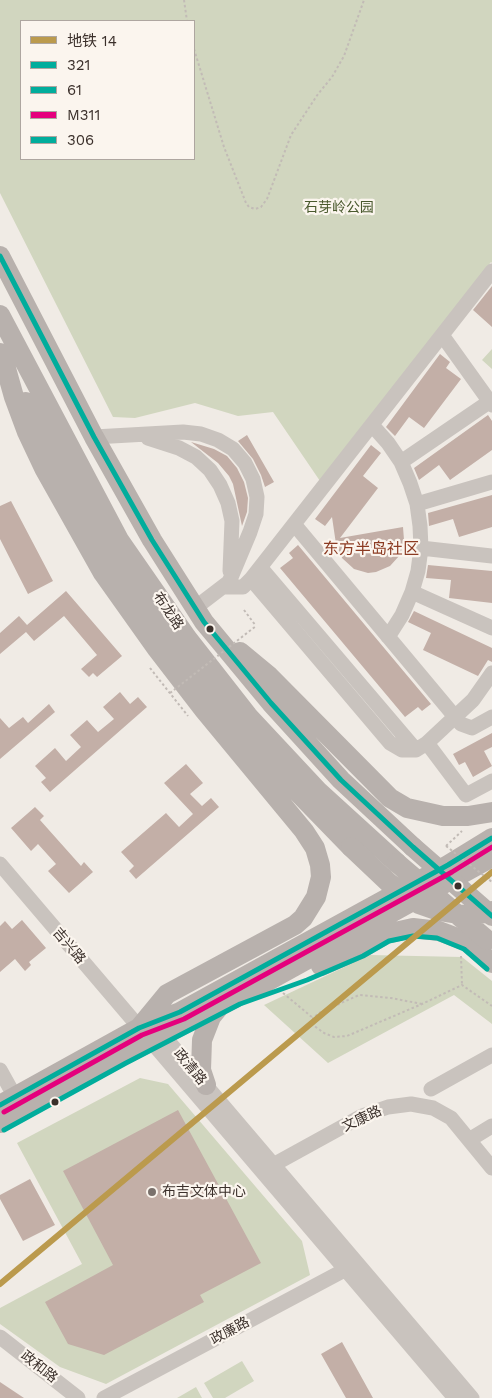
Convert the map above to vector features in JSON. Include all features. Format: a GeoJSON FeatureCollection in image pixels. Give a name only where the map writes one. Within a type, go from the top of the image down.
{"type":"FeatureCollection","features":[{"type":"Feature","properties":{"kind":"main road","name":"布龙路"},"geometry":{"type":"LineString","coordinates":[[0,256],[94,437],[152,540],[199,615],[271,704],[335,773],[413,847],[492,916]]}},
{"type":"Feature","properties":{"kind":"main road","name":"布龙路"},"geometry":{"type":"LineString","coordinates":[[0,315],[119,540],[187,638],[248,716],[319,792],[397,863],[490,943]]}},
{"type":"Feature","properties":{"kind":"main road"},"geometry":{"type":"LineString","coordinates":[[3,368],[55,454],[79,503],[154,619],[211,696],[250,743],[389,884],[419,904],[439,911],[464,915],[492,911]]}},
{"type":"Feature","properties":{"kind":"main road"},"geometry":{"type":"LineString","coordinates":[[3,368],[31,441],[44,468],[103,573],[162,656],[204,710],[304,830],[315,848],[320,865],[321,877],[316,897],[303,918],[167,994],[151,1035]]}},
{"type":"Feature","properties":{"kind":"main road"},"geometry":{"type":"LineString","coordinates":[[65,439],[79,503],[119,540]]}},
{"type":"Feature","properties":{"kind":"main road"},"geometry":{"type":"LineString","coordinates":[[199,615],[269,676],[390,798],[407,808],[443,816],[468,816],[492,812]]}},
{"type":"Feature","properties":{"kind":"main road"},"geometry":{"type":"LineString","coordinates":[[0,1124],[151,1035],[180,1012],[448,865],[492,838]]}},
{"type":"Feature","properties":{"kind":"main road"},"geometry":{"type":"LineString","coordinates":[[206,1085],[201,1070],[202,1040],[211,1016],[229,1001],[492,857]]}},
{"type":"Feature","properties":{"kind":"main road"},"geometry":{"type":"LineString","coordinates":[[5,1100],[229,1001],[304,973],[360,949],[386,934],[413,928],[439,931],[468,942],[492,963]]}},
{"type":"Feature","properties":{"kind":"street"},"geometry":{"type":"LineString","coordinates":[[226,585],[243,587],[256,574],[492,271]]}},
{"type":"Feature","properties":{"kind":"street"},"geometry":{"type":"LineString","coordinates":[[442,334],[492,406]]}},
{"type":"Feature","properties":{"kind":"street"},"geometry":{"type":"LineString","coordinates":[[401,462],[492,400]]}},
{"type":"Feature","properties":{"kind":"street"},"geometry":{"type":"LineString","coordinates":[[372,425],[401,462],[417,504],[420,526],[421,548],[418,571],[412,592],[402,615],[388,637]]}},
{"type":"Feature","properties":{"kind":"street"},"geometry":{"type":"LineString","coordinates":[[94,437],[183,432],[201,434],[218,440],[233,450],[245,463],[253,479],[257,497],[256,514],[226,585],[199,615]]}},
{"type":"Feature","properties":{"kind":"street"},"geometry":{"type":"LineString","coordinates":[[135,435],[179,448],[196,457],[210,470],[220,485],[228,503],[232,521],[226,585]]}},
{"type":"Feature","properties":{"kind":"street"},"geometry":{"type":"LineString","coordinates":[[417,504],[492,482]]}},
{"type":"Feature","properties":{"kind":"street"},"geometry":{"type":"LineString","coordinates":[[294,524],[461,724],[472,728],[492,717]]}},
{"type":"Feature","properties":{"kind":"street"},"geometry":{"type":"LineString","coordinates":[[421,548],[492,556]]}},
{"type":"Feature","properties":{"kind":"street"},"geometry":{"type":"LineString","coordinates":[[256,574],[390,743],[402,750],[421,747],[473,700],[492,673]]}},
{"type":"Feature","properties":{"kind":"street"},"geometry":{"type":"LineString","coordinates":[[412,592],[492,628]]}},
{"type":"Feature","properties":{"kind":"street"},"geometry":{"type":"LineString","coordinates":[[421,747],[466,795],[492,781]]}},
{"type":"Feature","properties":{"kind":"street","name":"吉兴路"},"geometry":{"type":"LineString","coordinates":[[0,864],[151,1035]]}},
{"type":"Feature","properties":{"kind":"street","name":"政清路"},"geometry":{"type":"LineString","coordinates":[[151,1035],[206,1085],[273,1165],[454,1398]]}},
{"type":"Feature","properties":{"kind":"street","name":"政清路"},"geometry":{"type":"LineString","coordinates":[[151,1035],[351,1267],[472,1398]]}},
{"type":"Feature","properties":{"kind":"street"},"geometry":{"type":"LineString","coordinates":[[431,1089],[492,1056]]}},
{"type":"Feature","properties":{"kind":"street"},"geometry":{"type":"LineString","coordinates":[[0,1070],[5,1100]]}},
{"type":"Feature","properties":{"kind":"street","name":"文康路"},"geometry":{"type":"LineString","coordinates":[[273,1165],[362,1116],[388,1107],[422,1105],[442,1112],[455,1122],[492,1168]]}},
{"type":"Feature","properties":{"kind":"street"},"geometry":{"type":"LineString","coordinates":[[469,1140],[492,1126]]}},
{"type":"Feature","properties":{"kind":"street","name":"政廉路"},"geometry":{"type":"LineString","coordinates":[[104,1398],[351,1267]]}},
{"type":"Feature","properties":{"kind":"street","name":"政和路"},"geometry":{"type":"LineString","coordinates":[[0,1337],[78,1398]]}},
{"type":"Feature","properties":{"kind":"path"},"geometry":{"type":"LineString","coordinates":[[184,0],[187,20]]}},
{"type":"Feature","properties":{"kind":"path"},"geometry":{"type":"LineString","coordinates":[[195,52],[224,147],[246,203],[249,207],[256,210],[267,199],[291,135],[318,94],[332,78],[344,56],[364,0]]}},
{"type":"Feature","properties":{"kind":"path"},"geometry":{"type":"LineString","coordinates":[[170,693],[256,626],[244,610]]}},
{"type":"Feature","properties":{"kind":"path"},"geometry":{"type":"LineString","coordinates":[[150,668],[188,716]]}},
{"type":"Feature","properties":{"kind":"path"},"geometry":{"type":"LineString","coordinates":[[464,829],[446,846],[492,882]]}},
{"type":"Feature","properties":{"kind":"path"},"geometry":{"type":"LineString","coordinates":[[461,956],[462,985]]}},
{"type":"Feature","properties":{"kind":"path"},"geometry":{"type":"LineString","coordinates":[[422,1004],[391,998],[359,995],[319,1013],[313,1018],[312,1025],[324,1034],[334,1037],[347,1036],[422,1004],[462,985]]}},
{"type":"Feature","properties":{"kind":"path"},"geometry":{"type":"LineString","coordinates":[[462,985],[492,1006]]}},
{"type":"Feature","properties":{"kind":"path"},"geometry":{"type":"LineString","coordinates":[[283,993],[313,1018]]}},
{"type":"Feature","properties":{"kind":"green space","name":"石芽岭公园"},"geometry":{"type":"Polygon","coordinates":[[[0,0],[492,0],[492,263],[320,481],[273,412],[238,416],[195,403],[135,418],[113,417],[0,193],[0,0]]]}},
{"type":"Feature","properties":{"kind":"green space"},"geometry":{"type":"Polygon","coordinates":[[[492,349],[492,369],[482,360],[492,349]]]}},
{"type":"Feature","properties":{"kind":"green space"},"geometry":{"type":"Polygon","coordinates":[[[370,955],[462,957],[492,981],[492,1024],[454,995],[328,1063],[264,1005],[370,955]]]}},
{"type":"Feature","properties":{"kind":"green space","name":"布吉文体中心"},"geometry":{"type":"Polygon","coordinates":[[[140,1078],[168,1084],[302,1241],[310,1275],[106,1384],[60,1367],[0,1324],[0,1308],[82,1264],[17,1143],[140,1078]]]}},
{"type":"Feature","properties":{"kind":"green space"},"geometry":{"type":"Polygon","coordinates":[[[242,1361],[254,1381],[225,1398],[213,1398],[204,1383],[242,1361]]]}},
{"type":"Feature","properties":{"kind":"green space"},"geometry":{"type":"Polygon","coordinates":[[[196,1387],[202,1398],[177,1398],[196,1387]]]}},
{"type":"Feature","properties":{"kind":"building"},"geometry":{"type":"Polygon","coordinates":[[[492,286],[492,327],[473,310],[492,286]]]}},
{"type":"Feature","properties":{"kind":"building"},"geometry":{"type":"Polygon","coordinates":[[[440,354],[450,362],[446,368],[461,379],[424,428],[409,417],[395,436],[386,427],[440,354]]]}},
{"type":"Feature","properties":{"kind":"building"},"geometry":{"type":"Polygon","coordinates":[[[488,415],[492,421],[492,450],[450,480],[439,465],[419,480],[414,468],[488,415]]]}},
{"type":"Feature","properties":{"kind":"building"},"geometry":{"type":"Polygon","coordinates":[[[247,435],[274,482],[265,487],[253,459],[238,441],[247,435]]]}},
{"type":"Feature","properties":{"kind":"building"},"geometry":{"type":"Polygon","coordinates":[[[191,442],[214,449],[227,456],[237,468],[244,482],[248,498],[247,512],[242,526],[233,484],[229,476],[218,463],[191,442]]]}},
{"type":"Feature","properties":{"kind":"building"},"geometry":{"type":"Polygon","coordinates":[[[371,445],[381,453],[363,476],[378,488],[340,538],[403,527],[404,540],[400,555],[390,566],[368,573],[354,569],[342,558],[336,544],[332,517],[325,526],[315,519],[371,445]]]}},
{"type":"Feature","properties":{"kind":"building"},"geometry":{"type":"Polygon","coordinates":[[[492,495],[492,527],[459,537],[453,519],[429,526],[428,513],[492,495]]]}},
{"type":"Feature","properties":{"kind":"building"},"geometry":{"type":"Polygon","coordinates":[[[11,501],[53,581],[28,594],[0,539],[0,506],[11,501]]]}},
{"type":"Feature","properties":{"kind":"building"},"geometry":{"type":"Polygon","coordinates":[[[298,545],[431,704],[422,711],[418,707],[405,717],[280,568],[293,558],[289,553],[298,545]]]}},
{"type":"Feature","properties":{"kind":"building"},"geometry":{"type":"Polygon","coordinates":[[[428,565],[492,571],[492,603],[449,598],[451,580],[426,578],[428,565]]]}},
{"type":"Feature","properties":{"kind":"building"},"geometry":{"type":"Polygon","coordinates":[[[66,591],[122,656],[97,677],[93,673],[89,677],[81,669],[97,655],[64,616],[34,641],[26,632],[0,654],[0,633],[19,616],[27,625],[66,591]]]}},
{"type":"Feature","properties":{"kind":"building"},"geometry":{"type":"Polygon","coordinates":[[[414,611],[492,648],[492,662],[488,660],[478,676],[423,650],[431,633],[408,622],[414,611]]]}},
{"type":"Feature","properties":{"kind":"building"},"geometry":{"type":"Polygon","coordinates":[[[120,692],[130,704],[138,697],[147,707],[50,792],[41,782],[46,778],[35,766],[55,748],[66,761],[81,747],[70,735],[87,720],[98,732],[114,719],[103,707],[120,692]]]}},
{"type":"Feature","properties":{"kind":"building"},"geometry":{"type":"Polygon","coordinates":[[[49,704],[55,712],[0,759],[0,718],[9,728],[23,717],[28,723],[49,704]]]}},
{"type":"Feature","properties":{"kind":"building"},"geometry":{"type":"Polygon","coordinates":[[[492,733],[492,747],[484,751],[492,766],[473,777],[465,762],[459,765],[453,754],[492,733]]]}},
{"type":"Feature","properties":{"kind":"building"},"geometry":{"type":"Polygon","coordinates":[[[186,764],[203,783],[190,794],[202,806],[211,798],[219,807],[136,879],[129,871],[134,866],[121,852],[166,813],[179,827],[193,814],[164,783],[186,764]]]}},
{"type":"Feature","properties":{"kind":"building"},"geometry":{"type":"Polygon","coordinates":[[[35,807],[44,816],[40,820],[81,866],[84,862],[93,872],[69,893],[48,871],[56,864],[38,844],[31,851],[11,828],[35,807]]]}},
{"type":"Feature","properties":{"kind":"building"},"geometry":{"type":"Polygon","coordinates":[[[22,920],[46,948],[29,962],[31,965],[25,971],[15,959],[0,972],[0,926],[5,921],[12,929],[22,920]]]}},
{"type":"Feature","properties":{"kind":"building"},"geometry":{"type":"Polygon","coordinates":[[[178,1110],[261,1263],[200,1295],[204,1302],[104,1355],[68,1344],[45,1302],[113,1265],[63,1171],[178,1110]]]}},
{"type":"Feature","properties":{"kind":"building"},"geometry":{"type":"Polygon","coordinates":[[[30,1179],[55,1225],[23,1241],[0,1199],[0,1195],[30,1179]]]}},
{"type":"Feature","properties":{"kind":"building"},"geometry":{"type":"Polygon","coordinates":[[[342,1342],[373,1398],[346,1398],[321,1354],[342,1342]]]}},
{"type":"Feature","properties":{"kind":"building"},"geometry":{"type":"Polygon","coordinates":[[[0,1382],[24,1398],[0,1398],[0,1382]]]}},
{"type":"Feature","properties":{"kind":"metro line","name":"14"},"geometry":{"type":"LineString","coordinates":[[0,1284],[492,872]]}},
{"type":"Feature","properties":{"kind":"transit line","name":"321"},"geometry":{"type":"LineString","coordinates":[[0,256],[94,437],[152,540],[204,622],[271,703],[341,780],[413,847],[492,916]]}},
{"type":"Feature","properties":{"kind":"transit line","name":"61"},"geometry":{"type":"LineString","coordinates":[[0,1105],[139,1028],[180,1012],[448,865],[492,838]]}},
{"type":"Feature","properties":{"kind":"transit line","name":"M311"},"geometry":{"type":"LineString","coordinates":[[4,1112],[142,1035],[184,1019],[452,872],[492,847]]}},
{"type":"Feature","properties":{"kind":"transit line","name":"306"},"geometry":{"type":"LineString","coordinates":[[4,1130],[126,1063],[240,1004],[307,980],[363,956],[389,941],[413,936],[437,938],[464,949],[487,969]]}},
{"type":"Feature","properties":{"kind":"place","name":"布吉文体中心"},"geometry":{"type":"Point","coordinates":[152,1192]}},
{"type":"Feature","properties":{"kind":"district","name":"东方半岛社区"},"geometry":{"type":"Point","coordinates":[371,549]}}]}
